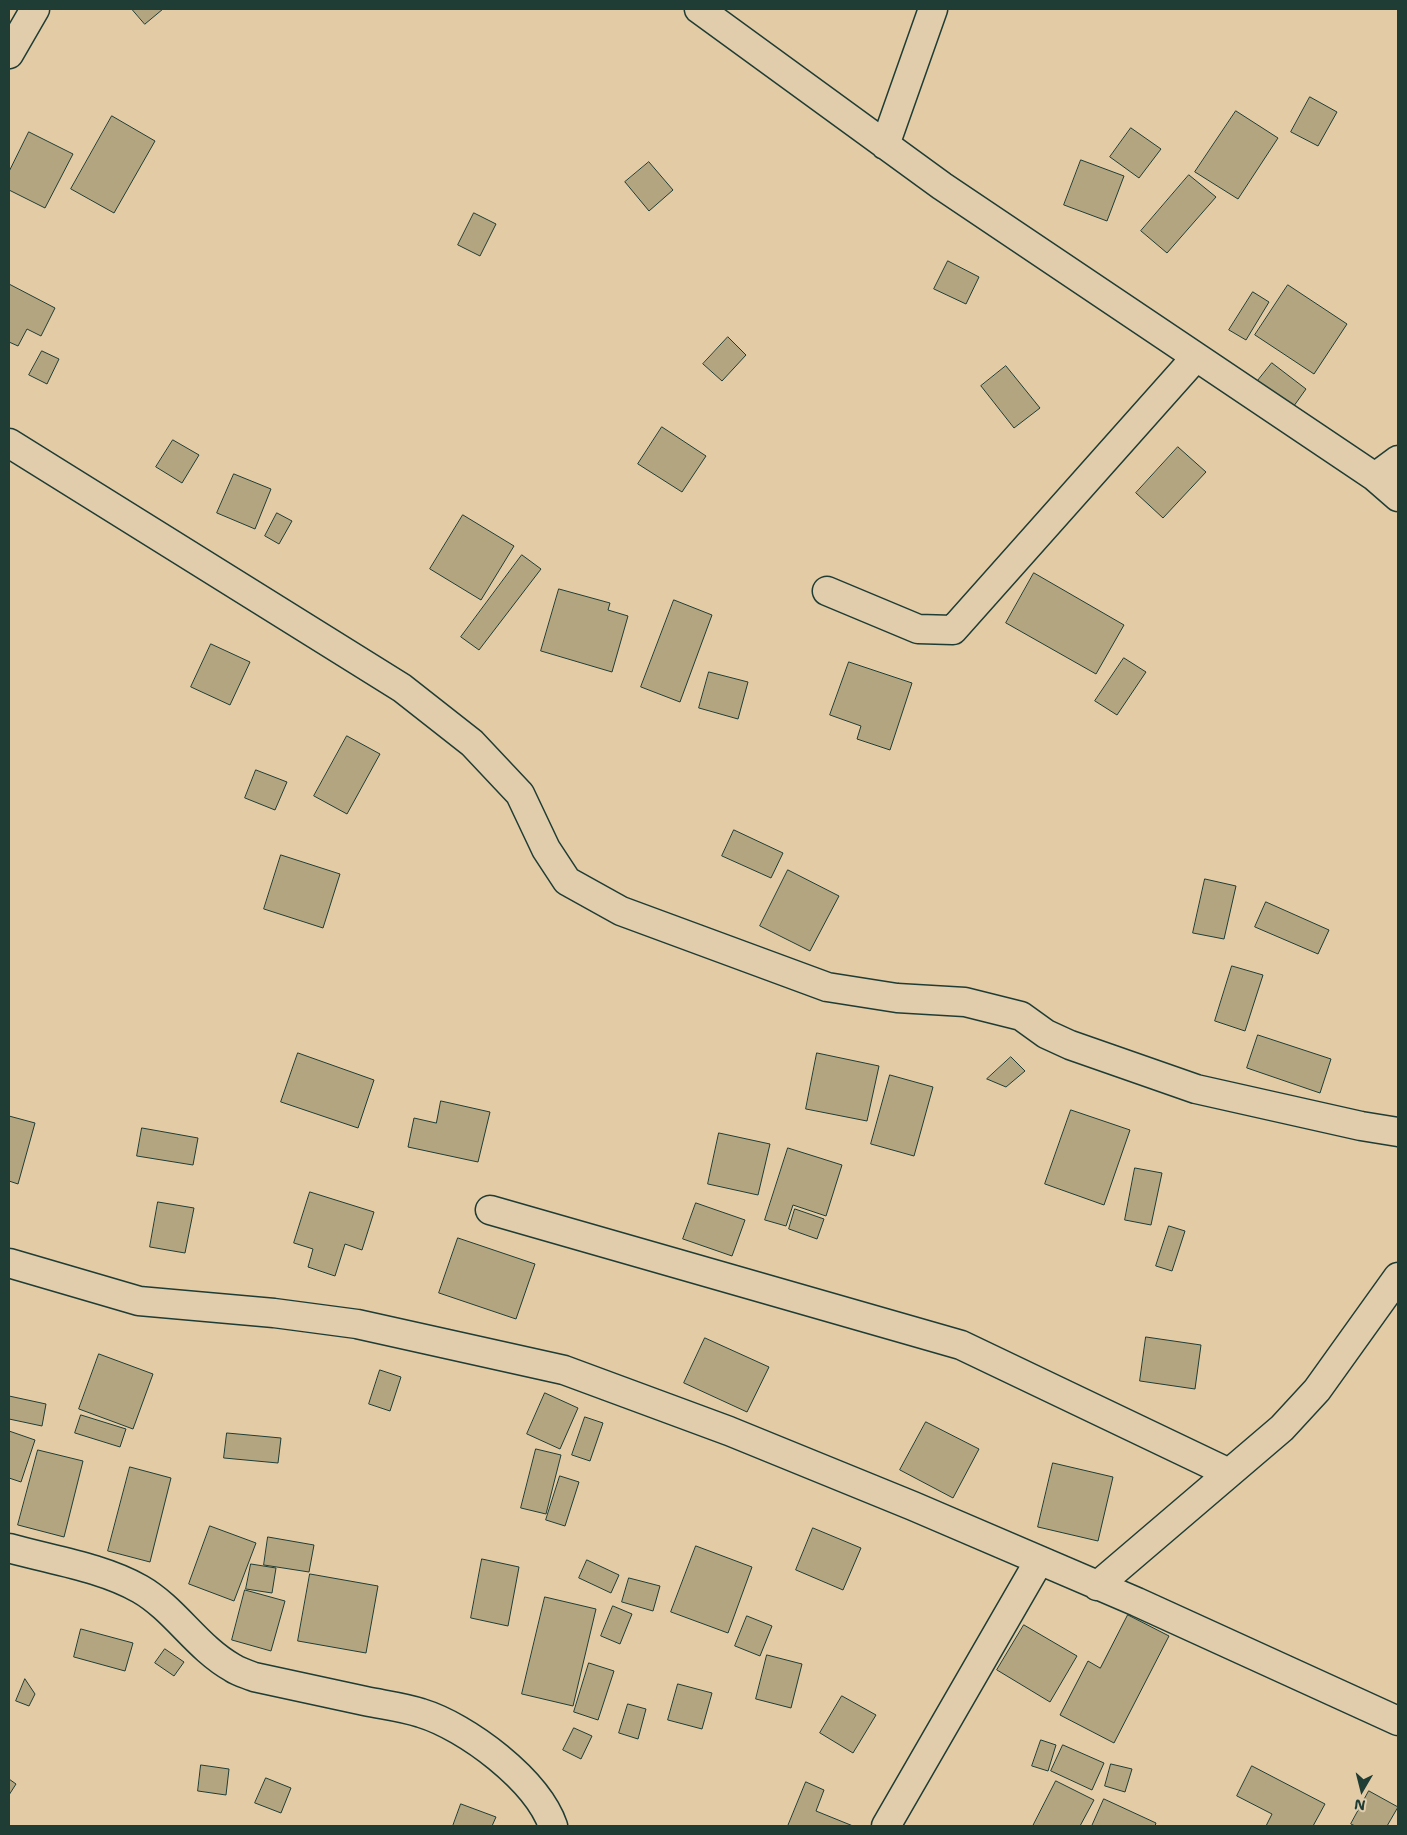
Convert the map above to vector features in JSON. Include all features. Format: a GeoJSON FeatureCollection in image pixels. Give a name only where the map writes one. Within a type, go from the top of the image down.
{"type":"FeatureCollection","features":[{"type":"Feature","properties":{"kind":"street"},"geometry":{"type":"LineString","coordinates":[[9,54],[35,9]]}},
{"type":"Feature","properties":{"kind":"street"},"geometry":{"type":"LineString","coordinates":[[699,9],[885,145],[1375,478],[1398,497]]}},
{"type":"Feature","properties":{"kind":"street"},"geometry":{"type":"LineString","coordinates":[[885,145],[933,9]]}},
{"type":"Feature","properties":{"kind":"street"},"geometry":{"type":"LineString","coordinates":[[827,591],[918,629],[953,630],[1196,357]]}},
{"type":"Feature","properties":{"kind":"street"},"geometry":{"type":"LineString","coordinates":[[9,442],[402,688],[472,743],[520,794],[546,850],[567,881],[620,910],[827,987],[897,998],[965,1002],[1021,1016],[1046,1034],[1070,1045],[1196,1089],[1361,1126],[1398,1132]]}},
{"type":"Feature","properties":{"kind":"street"},"geometry":{"type":"LineString","coordinates":[[1375,478],[1398,460]]}},
{"type":"Feature","properties":{"kind":"street"},"geometry":{"type":"LineString","coordinates":[[490,1210],[960,1344],[1229,1473]]}},
{"type":"Feature","properties":{"kind":"street"},"geometry":{"type":"LineString","coordinates":[[9,1263],[139,1301],[274,1313],[357,1324],[564,1370],[729,1431],[1040,1561],[1398,1721]]}},
{"type":"Feature","properties":{"kind":"street"},"geometry":{"type":"LineString","coordinates":[[1098,1586],[1282,1428],[1318,1390],[1395,1288]]}},
{"type":"Feature","properties":{"kind":"street"},"geometry":{"type":"LineString","coordinates":[[9,1548],[114,1578],[140,1590],[155,1600],[210,1651],[233,1668],[247,1674],[422,1713],[464,1734],[511,1767],[533,1791],[549,1813],[554,1826]]}},
{"type":"Feature","properties":{"kind":"street"},"geometry":{"type":"LineString","coordinates":[[886,1826],[1040,1561]]}},
{"type":"Feature","properties":{"kind":"building"},"geometry":{"type":"Polygon","coordinates":[[[132,9],[163,9],[145,24],[132,9]]]}},
{"type":"Feature","properties":{"kind":"building"},"geometry":{"type":"Polygon","coordinates":[[[1310,97],[1337,112],[1318,146],[1291,132],[1310,97]]]}},
{"type":"Feature","properties":{"kind":"building"},"geometry":{"type":"Polygon","coordinates":[[[1236,111],[1278,138],[1238,199],[1195,172],[1236,111]]]}},
{"type":"Feature","properties":{"kind":"building"},"geometry":{"type":"Polygon","coordinates":[[[112,116],[155,141],[114,213],[71,189],[112,116]]]}},
{"type":"Feature","properties":{"kind":"building"},"geometry":{"type":"Polygon","coordinates":[[[1131,128],[1161,149],[1139,178],[1110,157],[1131,128]]]}},
{"type":"Feature","properties":{"kind":"building"},"geometry":{"type":"Polygon","coordinates":[[[29,132],[73,154],[45,208],[9,190],[9,172],[29,132]]]}},
{"type":"Feature","properties":{"kind":"building"},"geometry":{"type":"Polygon","coordinates":[[[1081,160],[1124,176],[1107,221],[1064,205],[1081,160]]]}},
{"type":"Feature","properties":{"kind":"building"},"geometry":{"type":"Polygon","coordinates":[[[649,162],[673,190],[649,211],[625,182],[649,162]]]}},
{"type":"Feature","properties":{"kind":"building"},"geometry":{"type":"Polygon","coordinates":[[[1189,175],[1216,197],[1167,253],[1141,231],[1189,175]]]}},
{"type":"Feature","properties":{"kind":"building"},"geometry":{"type":"Polygon","coordinates":[[[474,213],[496,224],[480,256],[458,245],[474,213]]]}},
{"type":"Feature","properties":{"kind":"building"},"geometry":{"type":"Polygon","coordinates":[[[948,261],[979,277],[966,304],[934,289],[948,261]]]}},
{"type":"Feature","properties":{"kind":"building"},"geometry":{"type":"Polygon","coordinates":[[[9,284],[55,308],[41,336],[27,329],[18,346],[9,342],[9,284]]]}},
{"type":"Feature","properties":{"kind":"building"},"geometry":{"type":"Polygon","coordinates":[[[1288,285],[1347,324],[1314,374],[1255,335],[1288,285]]]}},
{"type":"Feature","properties":{"kind":"building"},"geometry":{"type":"Polygon","coordinates":[[[1253,292],[1269,302],[1246,340],[1229,330],[1253,292]]]}},
{"type":"Feature","properties":{"kind":"building"},"geometry":{"type":"Polygon","coordinates":[[[728,337],[746,355],[722,381],[703,364],[728,337]]]}},
{"type":"Feature","properties":{"kind":"building"},"geometry":{"type":"Polygon","coordinates":[[[42,351],[59,359],[47,384],[29,375],[42,351]]]}},
{"type":"Feature","properties":{"kind":"building"},"geometry":{"type":"Polygon","coordinates":[[[1272,363],[1306,389],[1291,410],[1256,383],[1272,363]]]}},
{"type":"Feature","properties":{"kind":"building"},"geometry":{"type":"Polygon","coordinates":[[[1006,366],[1040,408],[1014,428],[981,386],[1006,366]]]}},
{"type":"Feature","properties":{"kind":"building"},"geometry":{"type":"Polygon","coordinates":[[[662,427],[706,456],[682,492],[638,464],[662,427]]]}},
{"type":"Feature","properties":{"kind":"building"},"geometry":{"type":"Polygon","coordinates":[[[173,440],[199,455],[182,483],[156,467],[173,440]]]}},
{"type":"Feature","properties":{"kind":"building"},"geometry":{"type":"Polygon","coordinates":[[[1178,447],[1206,472],[1163,518],[1136,493],[1178,447]]]}},
{"type":"Feature","properties":{"kind":"building"},"geometry":{"type":"Polygon","coordinates":[[[234,474],[271,489],[255,529],[217,513],[234,474]]]}},
{"type":"Feature","properties":{"kind":"building"},"geometry":{"type":"Polygon","coordinates":[[[277,513],[292,521],[279,544],[265,536],[277,513]]]}},
{"type":"Feature","properties":{"kind":"building"},"geometry":{"type":"Polygon","coordinates":[[[463,515],[514,546],[481,600],[430,569],[463,515]]]}},
{"type":"Feature","properties":{"kind":"building"},"geometry":{"type":"Polygon","coordinates":[[[522,555],[541,569],[479,650],[461,637],[522,555]]]}},
{"type":"Feature","properties":{"kind":"building"},"geometry":{"type":"Polygon","coordinates":[[[1034,573],[1124,625],[1096,674],[1006,623],[1034,573]]]}},
{"type":"Feature","properties":{"kind":"building"},"geometry":{"type":"Polygon","coordinates":[[[559,589],[610,603],[608,610],[628,616],[612,672],[541,651],[559,589]]]}},
{"type":"Feature","properties":{"kind":"building"},"geometry":{"type":"Polygon","coordinates":[[[674,600],[712,615],[680,702],[641,687],[674,600]]]}},
{"type":"Feature","properties":{"kind":"building"},"geometry":{"type":"Polygon","coordinates":[[[211,644],[250,662],[230,705],[191,687],[211,644]]]}},
{"type":"Feature","properties":{"kind":"building"},"geometry":{"type":"Polygon","coordinates":[[[1124,658],[1146,672],[1117,715],[1095,701],[1124,658]]]}},
{"type":"Feature","properties":{"kind":"building"},"geometry":{"type":"Polygon","coordinates":[[[849,662],[912,683],[890,750],[857,739],[861,726],[830,715],[849,662]]]}},
{"type":"Feature","properties":{"kind":"building"},"geometry":{"type":"Polygon","coordinates":[[[709,672],[748,682],[738,719],[699,708],[709,672]]]}},
{"type":"Feature","properties":{"kind":"building"},"geometry":{"type":"Polygon","coordinates":[[[347,736],[380,754],[347,814],[314,796],[347,736]]]}},
{"type":"Feature","properties":{"kind":"building"},"geometry":{"type":"Polygon","coordinates":[[[256,770],[287,782],[275,810],[245,798],[256,770]]]}},
{"type":"Feature","properties":{"kind":"building"},"geometry":{"type":"Polygon","coordinates":[[[734,830],[783,853],[771,878],[722,856],[734,830]]]}},
{"type":"Feature","properties":{"kind":"building"},"geometry":{"type":"Polygon","coordinates":[[[281,855],[340,874],[323,928],[264,909],[281,855]]]}},
{"type":"Feature","properties":{"kind":"building"},"geometry":{"type":"Polygon","coordinates":[[[788,870],[839,896],[810,951],[760,926],[788,870]]]}},
{"type":"Feature","properties":{"kind":"building"},"geometry":{"type":"Polygon","coordinates":[[[1205,879],[1236,886],[1224,939],[1193,933],[1205,879]]]}},
{"type":"Feature","properties":{"kind":"building"},"geometry":{"type":"Polygon","coordinates":[[[1266,902],[1329,930],[1318,954],[1255,927],[1266,902]]]}},
{"type":"Feature","properties":{"kind":"building"},"geometry":{"type":"Polygon","coordinates":[[[1232,966],[1263,975],[1245,1031],[1215,1021],[1232,966]]]}},
{"type":"Feature","properties":{"kind":"building"},"geometry":{"type":"Polygon","coordinates":[[[1258,1035],[1331,1059],[1320,1093],[1247,1068],[1258,1035]]]}},
{"type":"Feature","properties":{"kind":"building"},"geometry":{"type":"Polygon","coordinates":[[[298,1053],[374,1080],[358,1128],[281,1102],[298,1053]]]}},
{"type":"Feature","properties":{"kind":"building"},"geometry":{"type":"Polygon","coordinates":[[[817,1053],[879,1066],[867,1121],[806,1109],[817,1053]]]}},
{"type":"Feature","properties":{"kind":"building"},"geometry":{"type":"Polygon","coordinates":[[[1011,1057],[1025,1071],[1006,1087],[987,1079],[1011,1057]]]}},
{"type":"Feature","properties":{"kind":"building"},"geometry":{"type":"Polygon","coordinates":[[[890,1075],[933,1087],[914,1156],[871,1144],[890,1075]]]}},
{"type":"Feature","properties":{"kind":"building"},"geometry":{"type":"Polygon","coordinates":[[[441,1101],[490,1112],[478,1162],[408,1147],[414,1118],[436,1123],[441,1101]]]}},
{"type":"Feature","properties":{"kind":"building"},"geometry":{"type":"Polygon","coordinates":[[[1071,1110],[1130,1130],[1104,1205],[1045,1184],[1071,1110]]]}},
{"type":"Feature","properties":{"kind":"building"},"geometry":{"type":"Polygon","coordinates":[[[9,1116],[35,1123],[18,1184],[9,1181],[9,1116]]]}},
{"type":"Feature","properties":{"kind":"building"},"geometry":{"type":"Polygon","coordinates":[[[142,1128],[198,1138],[193,1165],[137,1156],[142,1128]]]}},
{"type":"Feature","properties":{"kind":"building"},"geometry":{"type":"Polygon","coordinates":[[[719,1133],[770,1144],[758,1195],[708,1184],[719,1133]]]}},
{"type":"Feature","properties":{"kind":"building"},"geometry":{"type":"Polygon","coordinates":[[[788,1148],[842,1165],[826,1216],[793,1205],[786,1226],[765,1220],[788,1148]]]}},
{"type":"Feature","properties":{"kind":"building"},"geometry":{"type":"Polygon","coordinates":[[[1135,1168],[1162,1173],[1151,1225],[1125,1220],[1135,1168]]]}},
{"type":"Feature","properties":{"kind":"building"},"geometry":{"type":"Polygon","coordinates":[[[310,1192],[374,1212],[362,1250],[345,1244],[335,1276],[308,1267],[313,1249],[294,1243],[310,1192]]]}},
{"type":"Feature","properties":{"kind":"building"},"geometry":{"type":"Polygon","coordinates":[[[158,1202],[194,1208],[185,1253],[150,1247],[158,1202]]]}},
{"type":"Feature","properties":{"kind":"building"},"geometry":{"type":"Polygon","coordinates":[[[696,1203],[745,1220],[732,1256],[683,1239],[696,1203]]]}},
{"type":"Feature","properties":{"kind":"building"},"geometry":{"type":"Polygon","coordinates":[[[795,1209],[824,1219],[817,1239],[789,1229],[795,1209]]]}},
{"type":"Feature","properties":{"kind":"building"},"geometry":{"type":"Polygon","coordinates":[[[1169,1226],[1185,1231],[1172,1271],[1156,1266],[1169,1226]]]}},
{"type":"Feature","properties":{"kind":"building"},"geometry":{"type":"Polygon","coordinates":[[[458,1238],[535,1264],[516,1319],[439,1293],[458,1238]]]}},
{"type":"Feature","properties":{"kind":"building"},"geometry":{"type":"Polygon","coordinates":[[[1146,1337],[1201,1345],[1195,1389],[1140,1381],[1146,1337]]]}},
{"type":"Feature","properties":{"kind":"building"},"geometry":{"type":"Polygon","coordinates":[[[705,1338],[769,1367],[747,1412],[684,1383],[705,1338]]]}},
{"type":"Feature","properties":{"kind":"building"},"geometry":{"type":"Polygon","coordinates":[[[99,1354],[153,1374],[133,1429],[79,1409],[99,1354]]]}},
{"type":"Feature","properties":{"kind":"building"},"geometry":{"type":"Polygon","coordinates":[[[380,1370],[401,1377],[390,1411],[369,1404],[380,1370]]]}},
{"type":"Feature","properties":{"kind":"building"},"geometry":{"type":"Polygon","coordinates":[[[545,1393],[578,1408],[560,1449],[527,1434],[545,1393]]]}},
{"type":"Feature","properties":{"kind":"building"},"geometry":{"type":"Polygon","coordinates":[[[9,1396],[46,1404],[42,1426],[9,1419],[9,1396]]]}},
{"type":"Feature","properties":{"kind":"building"},"geometry":{"type":"Polygon","coordinates":[[[81,1415],[126,1429],[120,1447],[75,1433],[81,1415]]]}},
{"type":"Feature","properties":{"kind":"building"},"geometry":{"type":"Polygon","coordinates":[[[585,1417],[603,1423],[590,1461],[572,1455],[585,1417]]]}},
{"type":"Feature","properties":{"kind":"building"},"geometry":{"type":"Polygon","coordinates":[[[926,1422],[979,1449],[953,1498],[900,1470],[926,1422]]]}},
{"type":"Feature","properties":{"kind":"building"},"geometry":{"type":"Polygon","coordinates":[[[9,1431],[35,1440],[21,1482],[9,1478],[9,1431]]]}},
{"type":"Feature","properties":{"kind":"building"},"geometry":{"type":"Polygon","coordinates":[[[227,1433],[281,1438],[278,1463],[224,1458],[227,1433]]]}},
{"type":"Feature","properties":{"kind":"building"},"geometry":{"type":"Polygon","coordinates":[[[536,1449],[561,1455],[546,1514],[521,1508],[536,1449]]]}},
{"type":"Feature","properties":{"kind":"building"},"geometry":{"type":"Polygon","coordinates":[[[38,1450],[83,1461],[64,1537],[18,1525],[38,1450]]]}},
{"type":"Feature","properties":{"kind":"building"},"geometry":{"type":"Polygon","coordinates":[[[1053,1463],[1113,1477],[1098,1541],[1038,1527],[1053,1463]]]}},
{"type":"Feature","properties":{"kind":"building"},"geometry":{"type":"Polygon","coordinates":[[[130,1467],[171,1478],[150,1562],[108,1551],[130,1467]]]}},
{"type":"Feature","properties":{"kind":"building"},"geometry":{"type":"Polygon","coordinates":[[[560,1476],[579,1482],[565,1526],[546,1520],[560,1476]]]}},
{"type":"Feature","properties":{"kind":"building"},"geometry":{"type":"Polygon","coordinates":[[[210,1526],[256,1543],[234,1601],[189,1584],[210,1526]]]}},
{"type":"Feature","properties":{"kind":"building"},"geometry":{"type":"Polygon","coordinates":[[[813,1528],[861,1548],[843,1590],[796,1570],[813,1528]]]}},
{"type":"Feature","properties":{"kind":"building"},"geometry":{"type":"Polygon","coordinates":[[[268,1537],[314,1545],[309,1572],[264,1565],[268,1537]]]}},
{"type":"Feature","properties":{"kind":"building"},"geometry":{"type":"Polygon","coordinates":[[[696,1546],[752,1567],[728,1633],[671,1612],[696,1546]]]}},
{"type":"Feature","properties":{"kind":"building"},"geometry":{"type":"Polygon","coordinates":[[[482,1559],[519,1567],[508,1626],[471,1618],[482,1559]]]}},
{"type":"Feature","properties":{"kind":"building"},"geometry":{"type":"Polygon","coordinates":[[[587,1560],[619,1575],[611,1593],[579,1578],[587,1560]]]}},
{"type":"Feature","properties":{"kind":"building"},"geometry":{"type":"Polygon","coordinates":[[[251,1564],[276,1568],[272,1593],[246,1589],[251,1564]]]}},
{"type":"Feature","properties":{"kind":"building"},"geometry":{"type":"Polygon","coordinates":[[[310,1574],[378,1586],[366,1653],[298,1641],[310,1574]]]}},
{"type":"Feature","properties":{"kind":"building"},"geometry":{"type":"Polygon","coordinates":[[[629,1578],[660,1586],[653,1611],[622,1602],[629,1578]]]}},
{"type":"Feature","properties":{"kind":"building"},"geometry":{"type":"Polygon","coordinates":[[[245,1590],[285,1601],[271,1651],[232,1640],[245,1590]]]}},
{"type":"Feature","properties":{"kind":"building"},"geometry":{"type":"Polygon","coordinates":[[[545,1597],[596,1609],[573,1706],[522,1694],[545,1597]]]}},
{"type":"Feature","properties":{"kind":"building"},"geometry":{"type":"Polygon","coordinates":[[[613,1606],[632,1614],[620,1644],[601,1636],[613,1606]]]}},
{"type":"Feature","properties":{"kind":"building"},"geometry":{"type":"Polygon","coordinates":[[[1128,1615],[1169,1636],[1114,1743],[1060,1715],[1088,1661],[1100,1668],[1128,1615]]]}},
{"type":"Feature","properties":{"kind":"building"},"geometry":{"type":"Polygon","coordinates":[[[747,1616],[772,1626],[760,1656],[735,1646],[747,1616]]]}},
{"type":"Feature","properties":{"kind":"building"},"geometry":{"type":"Polygon","coordinates":[[[1024,1625],[1077,1656],[1050,1702],[997,1670],[1024,1625]]]}},
{"type":"Feature","properties":{"kind":"building"},"geometry":{"type":"Polygon","coordinates":[[[81,1629],[133,1643],[125,1671],[74,1657],[81,1629]]]}},
{"type":"Feature","properties":{"kind":"building"},"geometry":{"type":"Polygon","coordinates":[[[165,1649],[184,1662],[174,1676],[155,1663],[165,1649]]]}},
{"type":"Feature","properties":{"kind":"building"},"geometry":{"type":"Polygon","coordinates":[[[767,1655],[802,1664],[791,1708],[756,1699],[767,1655]]]}},
{"type":"Feature","properties":{"kind":"building"},"geometry":{"type":"Polygon","coordinates":[[[589,1663],[614,1671],[598,1720],[574,1712],[589,1663]]]}},
{"type":"Feature","properties":{"kind":"building"},"geometry":{"type":"Polygon","coordinates":[[[25,1679],[35,1694],[29,1706],[16,1701],[25,1679]]]}},
{"type":"Feature","properties":{"kind":"building"},"geometry":{"type":"Polygon","coordinates":[[[678,1684],[712,1693],[702,1729],[668,1720],[678,1684]]]}},
{"type":"Feature","properties":{"kind":"building"},"geometry":{"type":"Polygon","coordinates":[[[842,1696],[876,1715],[853,1753],[820,1733],[842,1696]]]}},
{"type":"Feature","properties":{"kind":"building"},"geometry":{"type":"Polygon","coordinates":[[[628,1704],[646,1709],[638,1739],[619,1733],[628,1704]]]}},
{"type":"Feature","properties":{"kind":"building"},"geometry":{"type":"Polygon","coordinates":[[[574,1728],[592,1736],[581,1759],[563,1750],[574,1728]]]}},
{"type":"Feature","properties":{"kind":"building"},"geometry":{"type":"Polygon","coordinates":[[[1041,1740],[1056,1745],[1048,1771],[1032,1766],[1041,1740]]]}},
{"type":"Feature","properties":{"kind":"building"},"geometry":{"type":"Polygon","coordinates":[[[1063,1745],[1104,1763],[1092,1790],[1051,1771],[1063,1745]]]}},
{"type":"Feature","properties":{"kind":"building"},"geometry":{"type":"Polygon","coordinates":[[[1111,1764],[1132,1769],[1125,1792],[1105,1786],[1111,1764]]]}},
{"type":"Feature","properties":{"kind":"building"},"geometry":{"type":"Polygon","coordinates":[[[201,1765],[229,1769],[226,1795],[198,1791],[201,1765]]]}},
{"type":"Feature","properties":{"kind":"building"},"geometry":{"type":"Polygon","coordinates":[[[1252,1766],[1325,1804],[1313,1826],[1266,1826],[1272,1814],[1237,1796],[1252,1766]]]}},
{"type":"Feature","properties":{"kind":"building"},"geometry":{"type":"Polygon","coordinates":[[[266,1778],[291,1788],[281,1813],[255,1803],[266,1778]]]}},
{"type":"Feature","properties":{"kind":"building"},"geometry":{"type":"Polygon","coordinates":[[[9,1779],[16,1784],[9,1795],[9,1779]]]}},
{"type":"Feature","properties":{"kind":"building"},"geometry":{"type":"Polygon","coordinates":[[[1056,1781],[1094,1800],[1080,1826],[1033,1826],[1056,1781]]]}},
{"type":"Feature","properties":{"kind":"building"},"geometry":{"type":"Polygon","coordinates":[[[806,1782],[824,1790],[816,1811],[853,1826],[788,1826],[806,1782]]]}},
{"type":"Feature","properties":{"kind":"building"},"geometry":{"type":"Polygon","coordinates":[[[1369,1791],[1398,1807],[1387,1826],[1355,1826],[1351,1824],[1369,1791]]]}},
{"type":"Feature","properties":{"kind":"building"},"geometry":{"type":"Polygon","coordinates":[[[1104,1799],[1156,1823],[1155,1826],[1092,1826],[1104,1799]]]}},
{"type":"Feature","properties":{"kind":"building"},"geometry":{"type":"Polygon","coordinates":[[[461,1804],[496,1817],[492,1826],[453,1826],[461,1804]]]}}]}
